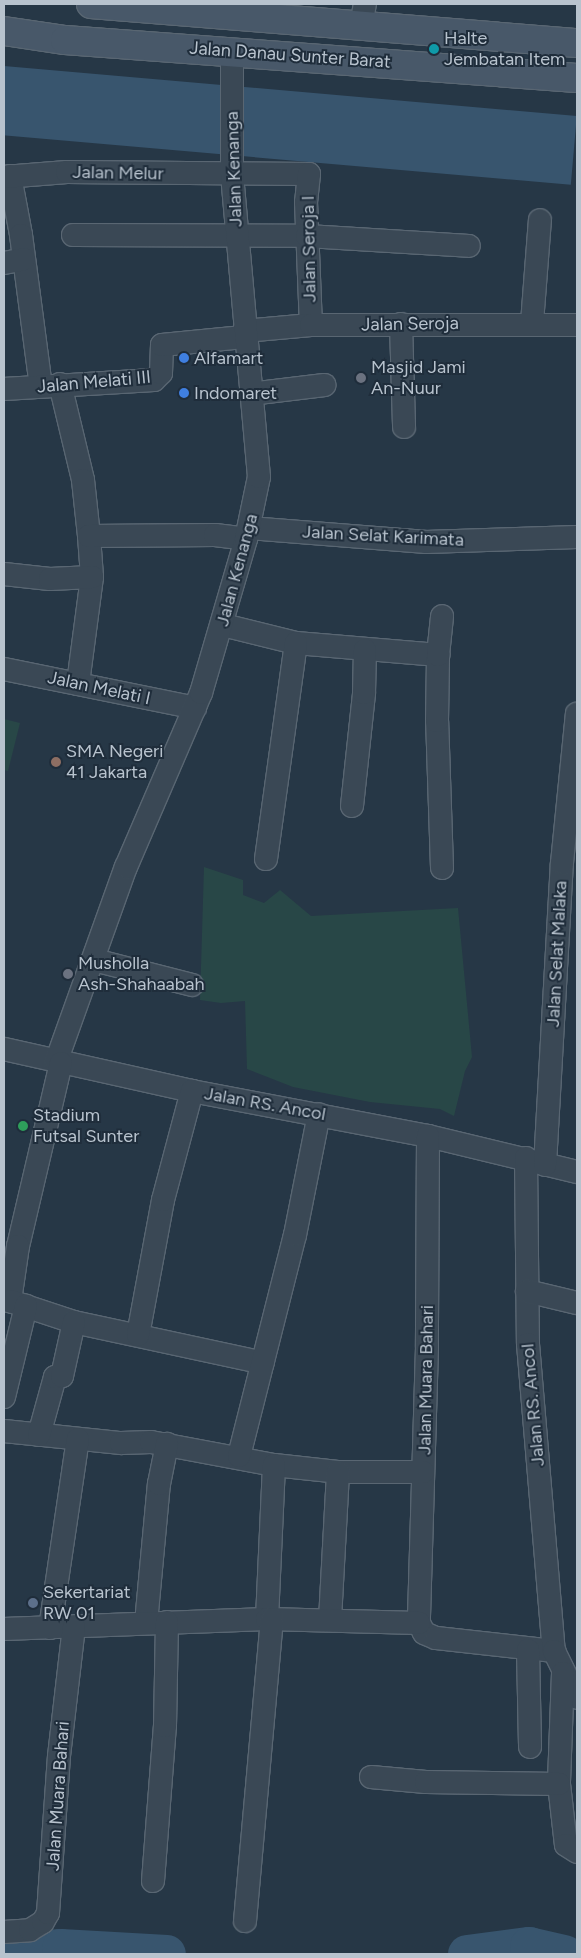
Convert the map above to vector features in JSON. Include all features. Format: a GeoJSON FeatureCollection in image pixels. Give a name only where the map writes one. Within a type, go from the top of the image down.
{"type":"FeatureCollection","features":[{"type":"Feature","properties":{"kind":"main road","name":"Jalan Danau Sunter Barat"},"geometry":{"type":"LineString","coordinates":[[91,4],[363,15],[577,43]]}},
{"type":"Feature","properties":{"kind":"main road","name":"Jalan Danau Sunter Barat"},"geometry":{"type":"LineString","coordinates":[[4,31],[232,61],[577,78]]}},
{"type":"Feature","properties":{"kind":"street","name":"Jalan Kenanga"},"geometry":{"type":"LineString","coordinates":[[4,1397],[18,1246],[59,1063],[126,868],[194,708],[223,625],[248,534],[259,477],[244,334],[232,169],[232,61]]}},
{"type":"Feature","properties":{"kind":"street","name":"Jalan Melur"},"geometry":{"type":"LineString","coordinates":[[7,176],[67,172],[232,169],[309,174]]}},
{"type":"Feature","properties":{"kind":"street","name":"Jalan Seroja I"},"geometry":{"type":"LineString","coordinates":[[309,174],[307,236],[311,325]]}},
{"type":"Feature","properties":{"kind":"street"},"geometry":{"type":"LineString","coordinates":[[7,176],[14,261],[50,385],[83,480],[92,577],[78,684]]}},
{"type":"Feature","properties":{"kind":"street"},"geometry":{"type":"LineString","coordinates":[[532,323],[540,220]]}},
{"type":"Feature","properties":{"kind":"street"},"geometry":{"type":"LineString","coordinates":[[73,235],[307,236],[469,246]]}},
{"type":"Feature","properties":{"kind":"street","name":"Jalan Seroja"},"geometry":{"type":"LineString","coordinates":[[244,334],[311,325],[532,323],[577,325]]}},
{"type":"Feature","properties":{"kind":"street"},"geometry":{"type":"LineString","coordinates":[[401,324],[404,427]]}},
{"type":"Feature","properties":{"kind":"street","name":"Jalan Melati III"},"geometry":{"type":"LineString","coordinates":[[4,389],[154,380],[162,374],[162,345],[244,334]]}},
{"type":"Feature","properties":{"kind":"street"},"geometry":{"type":"LineString","coordinates":[[250,394],[324,385]]}},
{"type":"Feature","properties":{"kind":"street","name":"Jalan Selat Karimata"},"geometry":{"type":"LineString","coordinates":[[89,536],[248,534],[426,542],[577,538]]}},
{"type":"Feature","properties":{"kind":"street"},"geometry":{"type":"LineString","coordinates":[[4,574],[50,579],[92,577]]}},
{"type":"Feature","properties":{"kind":"street"},"geometry":{"type":"LineString","coordinates":[[442,616],[438,656],[442,868]]}},
{"type":"Feature","properties":{"kind":"street"},"geometry":{"type":"LineString","coordinates":[[223,625],[296,643],[438,656]]}},
{"type":"Feature","properties":{"kind":"street"},"geometry":{"type":"LineString","coordinates":[[266,859],[296,643]]}},
{"type":"Feature","properties":{"kind":"street"},"geometry":{"type":"LineString","coordinates":[[352,806],[364,694],[365,650]]}},
{"type":"Feature","properties":{"kind":"street","name":"Jalan Melati I"},"geometry":{"type":"LineString","coordinates":[[4,669],[194,708]]}},
{"type":"Feature","properties":{"kind":"street","name":"Jalan Selat Malaka"},"geometry":{"type":"LineString","coordinates":[[535,1161],[570,863],[577,714]]}},
{"type":"Feature","properties":{"kind":"street"},"geometry":{"type":"LineString","coordinates":[[94,960],[192,985]]}},
{"type":"Feature","properties":{"kind":"street","name":"Jalan RS. Ancol"},"geometry":{"type":"LineString","coordinates":[[4,1049],[59,1063],[192,1091],[428,1136],[535,1161],[527,1291],[528,1344],[554,1651],[563,1673],[577,1698]]}},
{"type":"Feature","properties":{"kind":"street"},"geometry":{"type":"LineString","coordinates":[[138,1335],[163,1200],[192,1091]]}},
{"type":"Feature","properties":{"kind":"street"},"geometry":{"type":"LineString","coordinates":[[239,1456],[312,1159],[319,1114]]}},
{"type":"Feature","properties":{"kind":"street","name":"Jalan Muara Bahari"},"geometry":{"type":"LineString","coordinates":[[419,1623],[424,1472],[428,1136]]}},
{"type":"Feature","properties":{"kind":"street"},"geometry":{"type":"LineString","coordinates":[[535,1161],[577,1172]]}},
{"type":"Feature","properties":{"kind":"street"},"geometry":{"type":"LineString","coordinates":[[527,1291],[577,1303]]}},
{"type":"Feature","properties":{"kind":"street"},"geometry":{"type":"LineString","coordinates":[[13,1299],[74,1322],[263,1363]]}},
{"type":"Feature","properties":{"kind":"street"},"geometry":{"type":"LineString","coordinates":[[39,1435],[55,1377],[62,1376],[74,1322]]}},
{"type":"Feature","properties":{"kind":"street"},"geometry":{"type":"LineString","coordinates":[[4,1431],[78,1439],[167,1444],[239,1456],[274,1465],[338,1472],[424,1472]]}},
{"type":"Feature","properties":{"kind":"street"},"geometry":{"type":"LineString","coordinates":[[50,1628],[78,1439]]}},
{"type":"Feature","properties":{"kind":"street"},"geometry":{"type":"LineString","coordinates":[[153,1881],[165,1726],[156,1622],[159,1484],[167,1444]]}},
{"type":"Feature","properties":{"kind":"street"},"geometry":{"type":"LineString","coordinates":[[245,1921],[269,1619],[274,1465]]}},
{"type":"Feature","properties":{"kind":"street"},"geometry":{"type":"LineString","coordinates":[[330,1620],[338,1472]]}},
{"type":"Feature","properties":{"kind":"street"},"geometry":{"type":"LineString","coordinates":[[4,1629],[269,1619],[419,1623],[424,1633],[436,1638],[528,1650],[554,1651]]}},
{"type":"Feature","properties":{"kind":"street","name":"Jalan Muara Bahari"},"geometry":{"type":"LineString","coordinates":[[4,1932],[30,1930],[43,1922],[48,1913],[59,1756],[74,1627]]}},
{"type":"Feature","properties":{"kind":"street"},"geometry":{"type":"LineString","coordinates":[[528,1650],[530,1747]]}},
{"type":"Feature","properties":{"kind":"street"},"geometry":{"type":"LineString","coordinates":[[563,1673],[559,1784],[566,1845],[577,1852]]}},
{"type":"Feature","properties":{"kind":"street"},"geometry":{"type":"LineString","coordinates":[[371,1777],[426,1782],[559,1784]]}},
{"type":"Feature","properties":{"kind":"green space"},"geometry":{"type":"Polygon","coordinates":[[[4,719],[20,723],[8,771],[4,770],[4,719]]]}},
{"type":"Feature","properties":{"kind":"green space"},"geometry":{"type":"Polygon","coordinates":[[[204,867],[243,880],[243,895],[264,903],[280,890],[311,916],[458,908],[472,1057],[465,1071],[454,1116],[440,1109],[370,1102],[293,1087],[247,1069],[245,1001],[221,1003],[200,1000],[204,867]]]}},
{"type":"Feature","properties":{"kind":"water"},"geometry":{"type":"Polygon","coordinates":[[[4,66],[577,116],[571,185],[4,135],[4,66]]]}},
{"type":"Feature","properties":{"kind":"water"},"geometry":{"type":"Polygon","coordinates":[[[68,1931],[65,1954],[4,1954],[4,1943],[68,1931]]]}},
{"type":"Feature","properties":{"kind":"waterway"},"geometry":{"type":"LineString","coordinates":[[467,1954],[529,1946],[565,1954]]}},
{"type":"Feature","properties":{"kind":"waterway"},"geometry":{"type":"LineString","coordinates":[[4,1952],[61,1948],[167,1954]]}},
{"type":"Feature","properties":{"kind":"place","name":"Halte Jembatan Item"},"geometry":{"type":"Point","coordinates":[434,49]}},
{"type":"Feature","properties":{"kind":"place","name":"Alfamart"},"geometry":{"type":"Point","coordinates":[184,358]}},
{"type":"Feature","properties":{"kind":"place","name":"Masjid Jami An-Nuur"},"geometry":{"type":"Point","coordinates":[361,378]}},
{"type":"Feature","properties":{"kind":"place","name":"Indomaret"},"geometry":{"type":"Point","coordinates":[184,393]}},
{"type":"Feature","properties":{"kind":"place","name":"SMA Negeri 41 Jakarta"},"geometry":{"type":"Point","coordinates":[56,762]}},
{"type":"Feature","properties":{"kind":"place","name":"Musholla Ash-Shahaabah"},"geometry":{"type":"Point","coordinates":[68,974]}},
{"type":"Feature","properties":{"kind":"place","name":"Stadium Futsal Sunter"},"geometry":{"type":"Point","coordinates":[23,1126]}},
{"type":"Feature","properties":{"kind":"place","name":"Sekertariat RW 01"},"geometry":{"type":"Point","coordinates":[33,1603]}}]}
